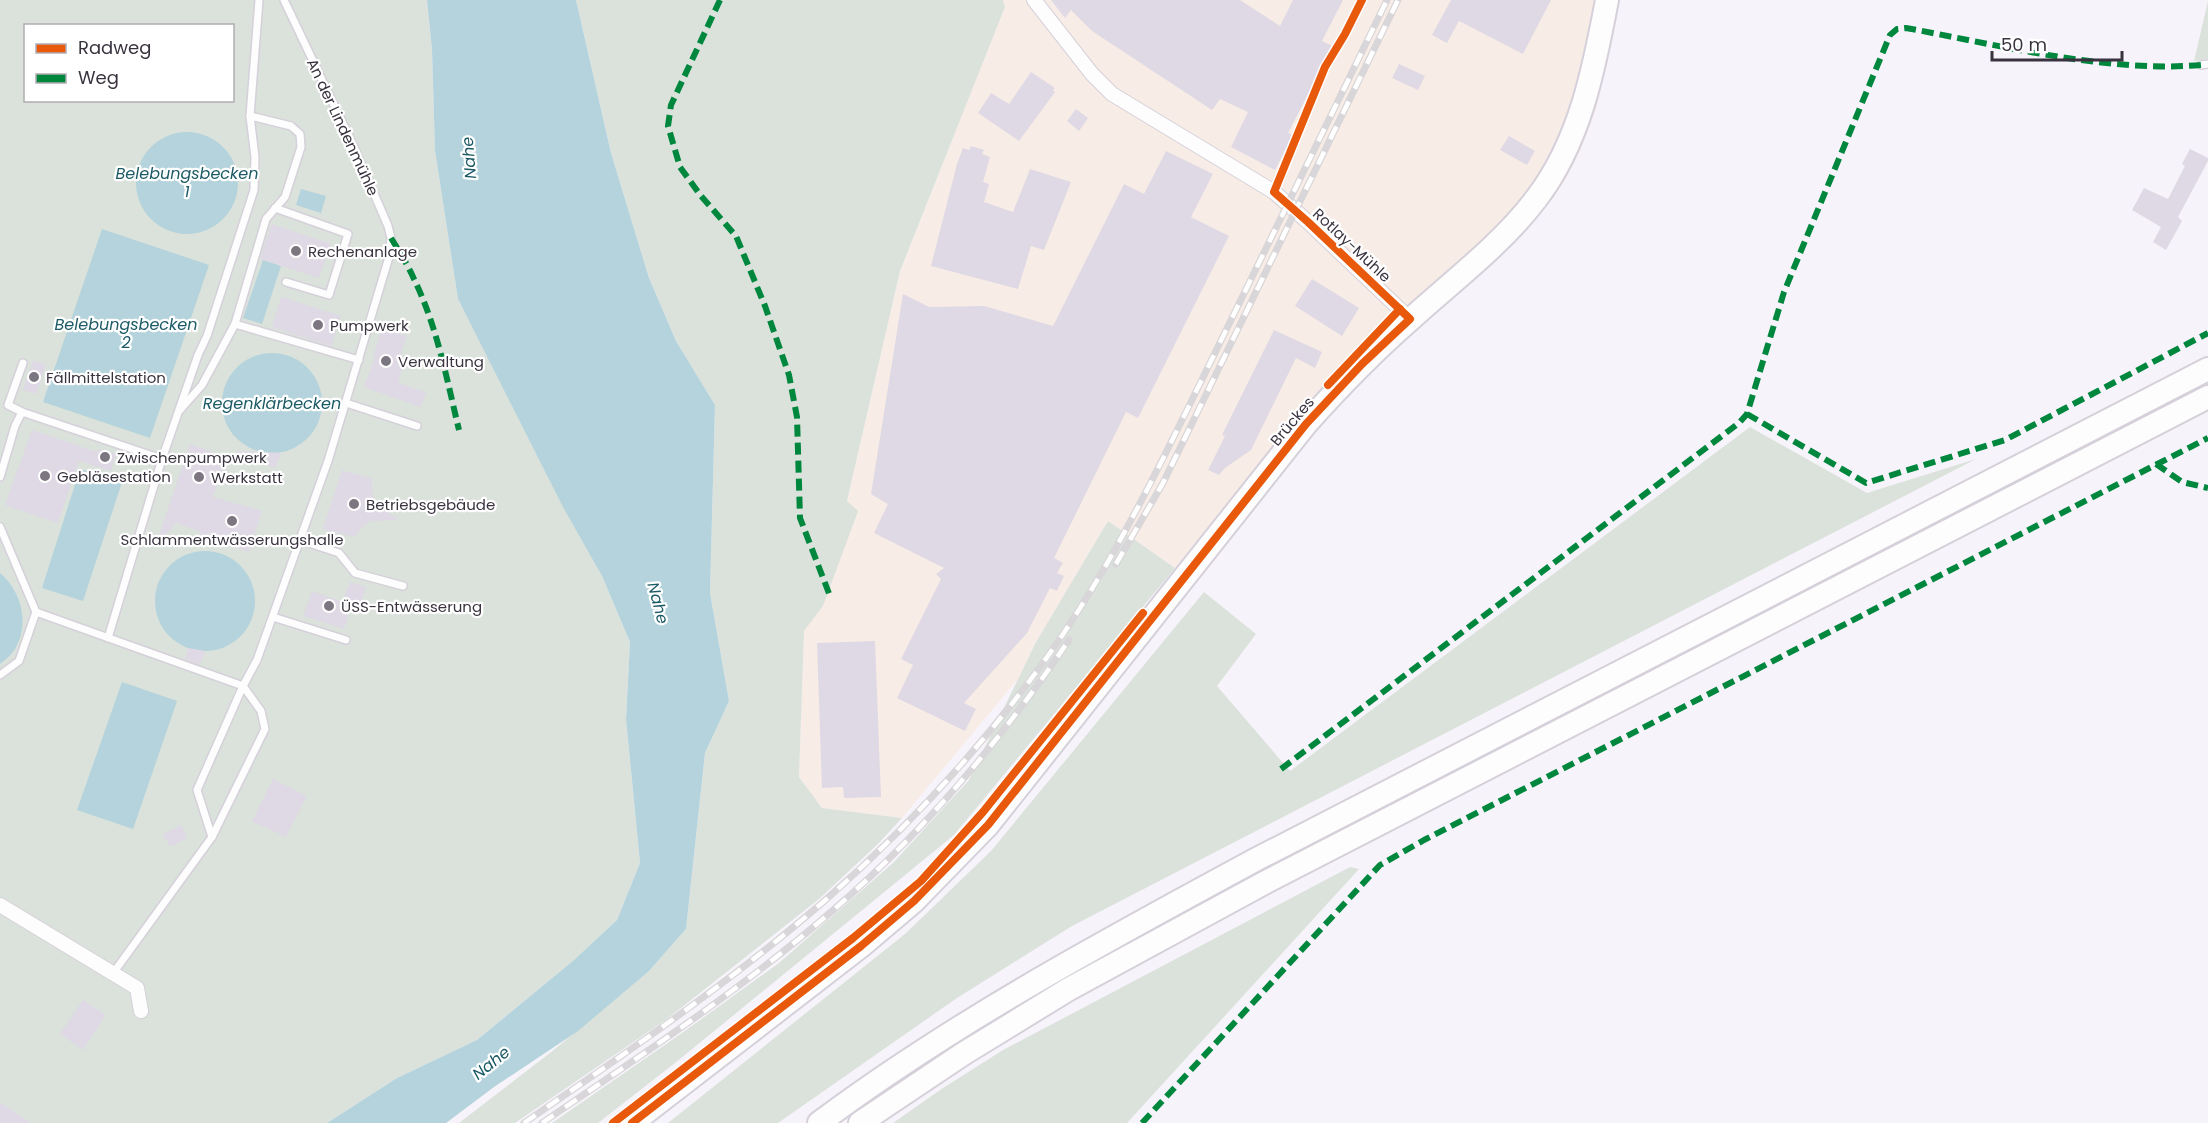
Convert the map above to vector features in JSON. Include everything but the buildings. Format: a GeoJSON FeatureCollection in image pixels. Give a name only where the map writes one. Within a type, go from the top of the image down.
{"type":"FeatureCollection","features":[{"type":"Feature","properties":{"kind":"main road","name":"Brückes"},"geometry":{"type":"LineString","coordinates":[[632,1123],[861,946],[914,902],[988,825],[1325,402],[1410,319],[1487,252],[1537,198],[1575,131],[1596,58],[1607,0]]}},
{"type":"Feature","properties":{"kind":"main road"},"geometry":{"type":"LineString","coordinates":[[819,1123],[854,1097],[956,1031],[1157,912],[2208,369]]}},
{"type":"Feature","properties":{"kind":"main road"},"geometry":{"type":"LineString","coordinates":[[860,1123],[963,1054],[1069,989],[1256,888],[2208,397]]}},
{"type":"Feature","properties":{"kind":"street","name":"Rotlay-Mühle"},"geometry":{"type":"LineString","coordinates":[[1034,0],[1092,74],[1112,94],[1274,192],[1410,319]]}},
{"type":"Feature","properties":{"kind":"street"},"geometry":{"type":"LineString","coordinates":[[0,905],[137,988],[141,1011]]}},
{"type":"Feature","properties":{"kind":"lane"},"geometry":{"type":"LineString","coordinates":[[108,638],[162,459],[198,355],[207,336],[254,190],[255,157],[250,116],[259,0]]}},
{"type":"Feature","properties":{"kind":"lane","name":"An der Lindenmühle"},"geometry":{"type":"LineString","coordinates":[[212,837],[197,790],[243,686],[257,660],[328,461],[389,257],[391,238],[388,226],[348,135],[284,0]]}},
{"type":"Feature","properties":{"kind":"lane"},"geometry":{"type":"LineString","coordinates":[[178,412],[202,385],[235,324],[267,219],[285,197],[301,147],[300,134],[291,126],[250,116]]}},
{"type":"Feature","properties":{"kind":"lane"},"geometry":{"type":"LineString","coordinates":[[275,208],[348,234],[329,295],[286,282]]}},
{"type":"Feature","properties":{"kind":"lane"},"geometry":{"type":"LineString","coordinates":[[235,324],[358,360]]}},
{"type":"Feature","properties":{"kind":"lane"},"geometry":{"type":"LineString","coordinates":[[23,363],[8,405],[22,412],[162,459]]}},
{"type":"Feature","properties":{"kind":"lane"},"geometry":{"type":"LineString","coordinates":[[346,403],[417,426]]}},
{"type":"Feature","properties":{"kind":"lane"},"geometry":{"type":"LineString","coordinates":[[0,477],[15,426],[22,412]]}},
{"type":"Feature","properties":{"kind":"lane"},"geometry":{"type":"LineString","coordinates":[[0,527],[36,612],[19,661],[0,675]]}},
{"type":"Feature","properties":{"kind":"lane"},"geometry":{"type":"LineString","coordinates":[[300,540],[339,553],[355,573],[403,586]]}},
{"type":"Feature","properties":{"kind":"lane"},"geometry":{"type":"LineString","coordinates":[[36,612],[243,686],[261,711],[265,729],[212,837],[114,972]]}},
{"type":"Feature","properties":{"kind":"lane"},"geometry":{"type":"LineString","coordinates":[[273,617],[346,640]]}},
{"type":"Feature","properties":{"kind":"shaded area"},"geometry":{"type":"Polygon","coordinates":[[[0,0],[427,0],[432,50],[435,151],[458,299],[602,576],[630,642],[626,719],[640,863],[617,920],[574,960],[477,1040],[397,1078],[327,1123],[0,1123],[0,0]]]}},
{"type":"Feature","properties":{"kind":"shaded area"},"geometry":{"type":"Polygon","coordinates":[[[576,0],[1003,0],[1005,7],[900,271],[847,501],[858,511],[823,606],[804,631],[799,777],[822,808],[902,818],[878,844],[819,899],[667,1019],[515,1123],[459,1123],[550,1053],[649,971],[686,929],[705,753],[729,701],[710,593],[715,405],[676,341],[649,278],[611,153],[576,0]]]}},
{"type":"Feature","properties":{"kind":"shaded area"},"geometry":{"type":"Polygon","coordinates":[[[1003,0],[1619,0],[1596,109],[1581,149],[1564,182],[1516,239],[1392,350],[1323,422],[1197,583],[1108,521],[1036,642],[1018,679],[902,818],[822,808],[799,777],[804,631],[823,606],[900,271],[1005,7],[1003,0]]]}},
{"type":"Feature","properties":{"kind":"shaded area"},"geometry":{"type":"Polygon","coordinates":[[[2208,1],[2208,59],[2194,61],[2208,1]]]}},
{"type":"Feature","properties":{"kind":"shaded area"},"geometry":{"type":"Polygon","coordinates":[[[1750,427],[1867,493],[1976,459],[1072,926],[957,998],[778,1123],[668,1123],[905,934],[991,851],[1204,592],[1256,634],[1217,686],[1290,771],[1750,427]]]}},
{"type":"Feature","properties":{"kind":"shaded area"},"geometry":{"type":"Polygon","coordinates":[[[1108,521],[1175,568],[954,835],[680,1059],[598,1123],[552,1123],[779,963],[894,862],[969,780],[1036,642],[1108,521]]]}},
{"type":"Feature","properties":{"kind":"shaded area"},"geometry":{"type":"Polygon","coordinates":[[[1350,867],[1359,869],[1127,1123],[893,1123],[1003,1050],[1350,867]]]}},
{"type":"Feature","properties":{"kind":"water","name":"Nahe"},"geometry":{"type":"Polygon","coordinates":[[[427,0],[576,0],[611,153],[649,278],[676,341],[715,405],[710,593],[729,701],[705,753],[686,929],[649,971],[578,1031],[494,1087],[446,1123],[327,1123],[397,1078],[477,1040],[574,960],[617,920],[640,863],[626,719],[630,642],[602,576],[563,507],[458,299],[435,151],[432,50],[427,0]]]}},
{"type":"Feature","properties":{"kind":"water","name":"Belebungsbecken 1"},"geometry":{"type":"Polygon","coordinates":[[[187,132],[206,136],[223,147],[234,164],[238,183],[234,202],[223,219],[206,230],[187,234],[168,230],[151,219],[140,202],[136,183],[140,164],[151,147],[168,136],[187,132]]]}},
{"type":"Feature","properties":{"kind":"water"},"geometry":{"type":"Polygon","coordinates":[[[301,189],[326,196],[321,213],[296,205],[301,189]]]}},
{"type":"Feature","properties":{"kind":"water","name":"Belebungsbecken 2"},"geometry":{"type":"Polygon","coordinates":[[[102,229],[209,265],[150,438],[43,402],[102,229]]]}},
{"type":"Feature","properties":{"kind":"water"},"geometry":{"type":"Polygon","coordinates":[[[263,260],[281,266],[262,324],[243,318],[263,260]]]}},
{"type":"Feature","properties":{"kind":"water","name":"Regenklärbecken"},"geometry":{"type":"Polygon","coordinates":[[[272,353],[291,357],[307,368],[318,384],[322,403],[318,422],[307,438],[291,449],[272,453],[253,449],[237,438],[226,422],[222,403],[226,384],[237,368],[253,357],[272,353]]]}},
{"type":"Feature","properties":{"kind":"water"},"geometry":{"type":"Polygon","coordinates":[[[80,469],[122,482],[83,601],[42,588],[80,469]]]}},
{"type":"Feature","properties":{"kind":"water"},"geometry":{"type":"Polygon","coordinates":[[[205,551],[224,555],[240,566],[251,582],[255,601],[251,620],[240,636],[224,647],[205,651],[186,647],[170,636],[159,620],[155,601],[159,582],[170,566],[186,555],[205,551]]]}},
{"type":"Feature","properties":{"kind":"water"},"geometry":{"type":"Polygon","coordinates":[[[0,573],[16,594],[21,606],[22,632],[11,655],[0,664],[0,573]]]}},
{"type":"Feature","properties":{"kind":"water"},"geometry":{"type":"Polygon","coordinates":[[[122,682],[177,701],[133,829],[77,810],[122,682]]]}},
{"type":"Feature","properties":{"kind":"railway"},"geometry":{"type":"LineString","coordinates":[[524,1123],[713,990],[822,903],[934,795],[986,736],[1034,675],[1085,600],[1152,481],[1387,0]]}},
{"type":"Feature","properties":{"kind":"railway"},"geometry":{"type":"LineString","coordinates":[[1116,564],[1163,483],[1398,0]]}},
{"type":"Feature","properties":{"kind":"railway"},"geometry":{"type":"LineString","coordinates":[[542,1123],[726,995],[797,941],[865,882],[929,818],[959,784],[1016,713],[1069,640]]}},
{"type":"Feature","properties":{"kind":"marked path"},"geometry":{"type":"LineString","coordinates":[[720,0],[671,105],[668,126],[680,167],[701,196],[736,236],[765,306],[789,375],[797,417],[800,518],[830,596]]}},
{"type":"Feature","properties":{"kind":"marked path"},"geometry":{"type":"LineString","coordinates":[[1281,769],[1739,423],[1747,414],[1784,292],[1890,35],[1897,29],[1906,28],[2091,61],[2128,65],[2201,65]]}},
{"type":"Feature","properties":{"kind":"marked path"},"geometry":{"type":"LineString","coordinates":[[391,238],[412,274],[429,315],[441,353],[459,430]]}},
{"type":"Feature","properties":{"kind":"marked path"},"geometry":{"type":"LineString","coordinates":[[1747,414],[1866,483],[2005,440],[2208,333]]}},
{"type":"Feature","properties":{"kind":"marked path"},"geometry":{"type":"LineString","coordinates":[[1142,1123],[1380,865],[1424,840],[2208,438]]}},
{"type":"Feature","properties":{"kind":"marked path"},"geometry":{"type":"LineString","coordinates":[[2156,464],[2182,482],[2208,488]]}},
{"type":"Feature","properties":{"kind":"cycle path"},"geometry":{"type":"LineString","coordinates":[[632,1123],[861,946],[914,901],[988,825],[1306,424],[1362,364],[1410,319],[1274,192],[1325,67],[1362,0]]}},
{"type":"Feature","properties":{"kind":"cycle path"},"geometry":{"type":"LineString","coordinates":[[1328,385],[1400,309]]}},
{"type":"Feature","properties":{"kind":"cycle path"},"geometry":{"type":"LineString","coordinates":[[613,1123],[853,938],[921,881],[983,812],[1143,613]]}},
{"type":"Feature","properties":{"kind":"place","name":"Rechenanlage"},"geometry":{"type":"Point","coordinates":[296,251]}},
{"type":"Feature","properties":{"kind":"place","name":"Pumpwerk"},"geometry":{"type":"Point","coordinates":[318,325]}},
{"type":"Feature","properties":{"kind":"place","name":"Verwaltung"},"geometry":{"type":"Point","coordinates":[386,361]}},
{"type":"Feature","properties":{"kind":"place","name":"Fällmittelstation"},"geometry":{"type":"Point","coordinates":[34,377]}},
{"type":"Feature","properties":{"kind":"place","name":"Zwischenpumpwerk"},"geometry":{"type":"Point","coordinates":[105,457]}},
{"type":"Feature","properties":{"kind":"place","name":"Gebläsestation"},"geometry":{"type":"Point","coordinates":[45,476]}},
{"type":"Feature","properties":{"kind":"place","name":"Werkstatt"},"geometry":{"type":"Point","coordinates":[199,477]}},
{"type":"Feature","properties":{"kind":"place","name":"Betriebsgebäude"},"geometry":{"type":"Point","coordinates":[354,504]}},
{"type":"Feature","properties":{"kind":"place","name":"Schlammentwässerungshalle"},"geometry":{"type":"Point","coordinates":[232,521]}},
{"type":"Feature","properties":{"kind":"place","name":"ÜSS-Entwässerung"},"geometry":{"type":"Point","coordinates":[329,606]}}]}
